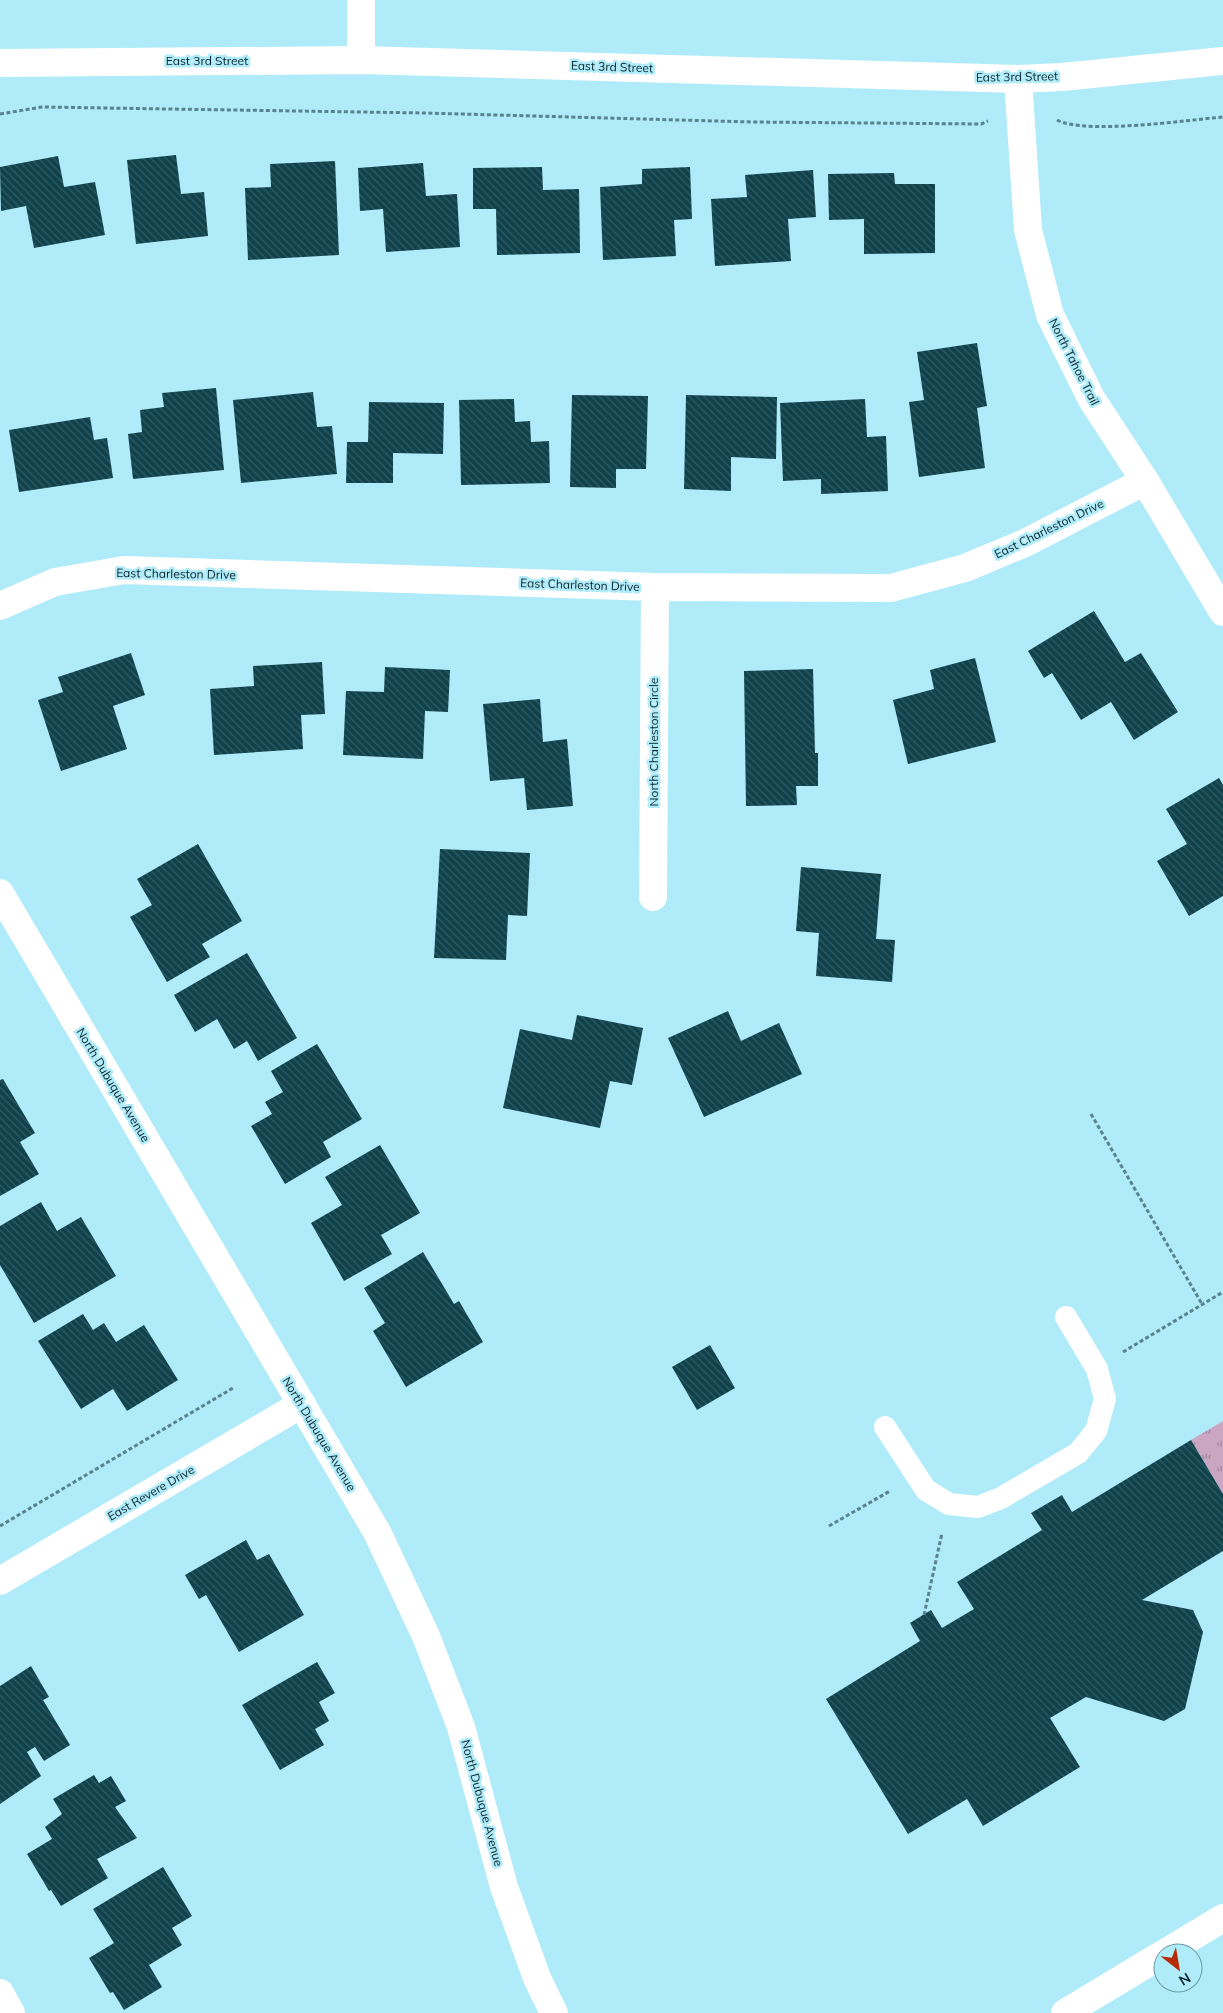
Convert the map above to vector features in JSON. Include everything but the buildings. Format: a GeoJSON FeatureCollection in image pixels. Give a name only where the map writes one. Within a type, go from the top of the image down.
{"type":"FeatureCollection","features":[{"type":"Feature","properties":{"kind":"street"},"geometry":{"type":"LineString","coordinates":[[361,0],[361,60]]}},
{"type":"Feature","properties":{"kind":"street","name":"East 3rd Street"},"geometry":{"type":"LineString","coordinates":[[0,63],[361,60],[1018,79],[1062,77],[1223,61]]}},
{"type":"Feature","properties":{"kind":"street","name":"North Tahoe Trail"},"geometry":{"type":"LineString","coordinates":[[1018,79],[1028,230],[1050,315],[1091,398],[1223,612]]}},
{"type":"Feature","properties":{"kind":"street","name":"East Charleston Drive"},"geometry":{"type":"LineString","coordinates":[[0,606],[55,582],[124,570],[656,587],[891,588],[965,568],[1025,543],[1144,482]]}},
{"type":"Feature","properties":{"kind":"street","name":"North Charleston Circle"},"geometry":{"type":"LineString","coordinates":[[653,897],[656,587]]}},
{"type":"Feature","properties":{"kind":"street","name":"North Dubuque Avenue"},"geometry":{"type":"LineString","coordinates":[[0,893],[377,1532],[426,1636],[461,1727],[504,1887],[537,1978],[554,2013]]}},
{"type":"Feature","properties":{"kind":"street","name":"East Revere Drive"},"geometry":{"type":"LineString","coordinates":[[0,1581],[302,1404]]}},
{"type":"Feature","properties":{"kind":"street"},"geometry":{"type":"LineString","coordinates":[[1181,1943],[1223,1918]]}},
{"type":"Feature","properties":{"kind":"street"},"geometry":{"type":"LineString","coordinates":[[1065,2013],[1153,1960]]}},
{"type":"Feature","properties":{"kind":"street"},"geometry":{"type":"LineString","coordinates":[[0,1993],[11,2013]]}},
{"type":"Feature","properties":{"kind":"lane"},"geometry":{"type":"LineString","coordinates":[[885,1426],[926,1490],[949,1504],[978,1507],[1001,1498],[1078,1453],[1096,1431],[1105,1399],[1097,1370],[1066,1317]]}},
{"type":"Feature","properties":{"kind":"path"},"geometry":{"type":"LineString","coordinates":[[0,114],[42,107],[426,113],[752,122],[981,124],[990,120]]}},
{"type":"Feature","properties":{"kind":"path"},"geometry":{"type":"LineString","coordinates":[[1056,120],[1065,125],[1107,127],[1223,117]]}},
{"type":"Feature","properties":{"kind":"path"},"geometry":{"type":"LineString","coordinates":[[1091,1114],[1202,1304]]}},
{"type":"Feature","properties":{"kind":"path"},"geometry":{"type":"LineString","coordinates":[[0,1526],[233,1388]]}},
{"type":"Feature","properties":{"kind":"path"},"geometry":{"type":"LineString","coordinates":[[924,1615],[949,1504]]}},
{"type":"Feature","properties":{"kind":"green space"},"geometry":{"type":"Polygon","coordinates":[[[1223,1421],[1223,1494],[1191,1440],[1223,1421]]]}}]}
